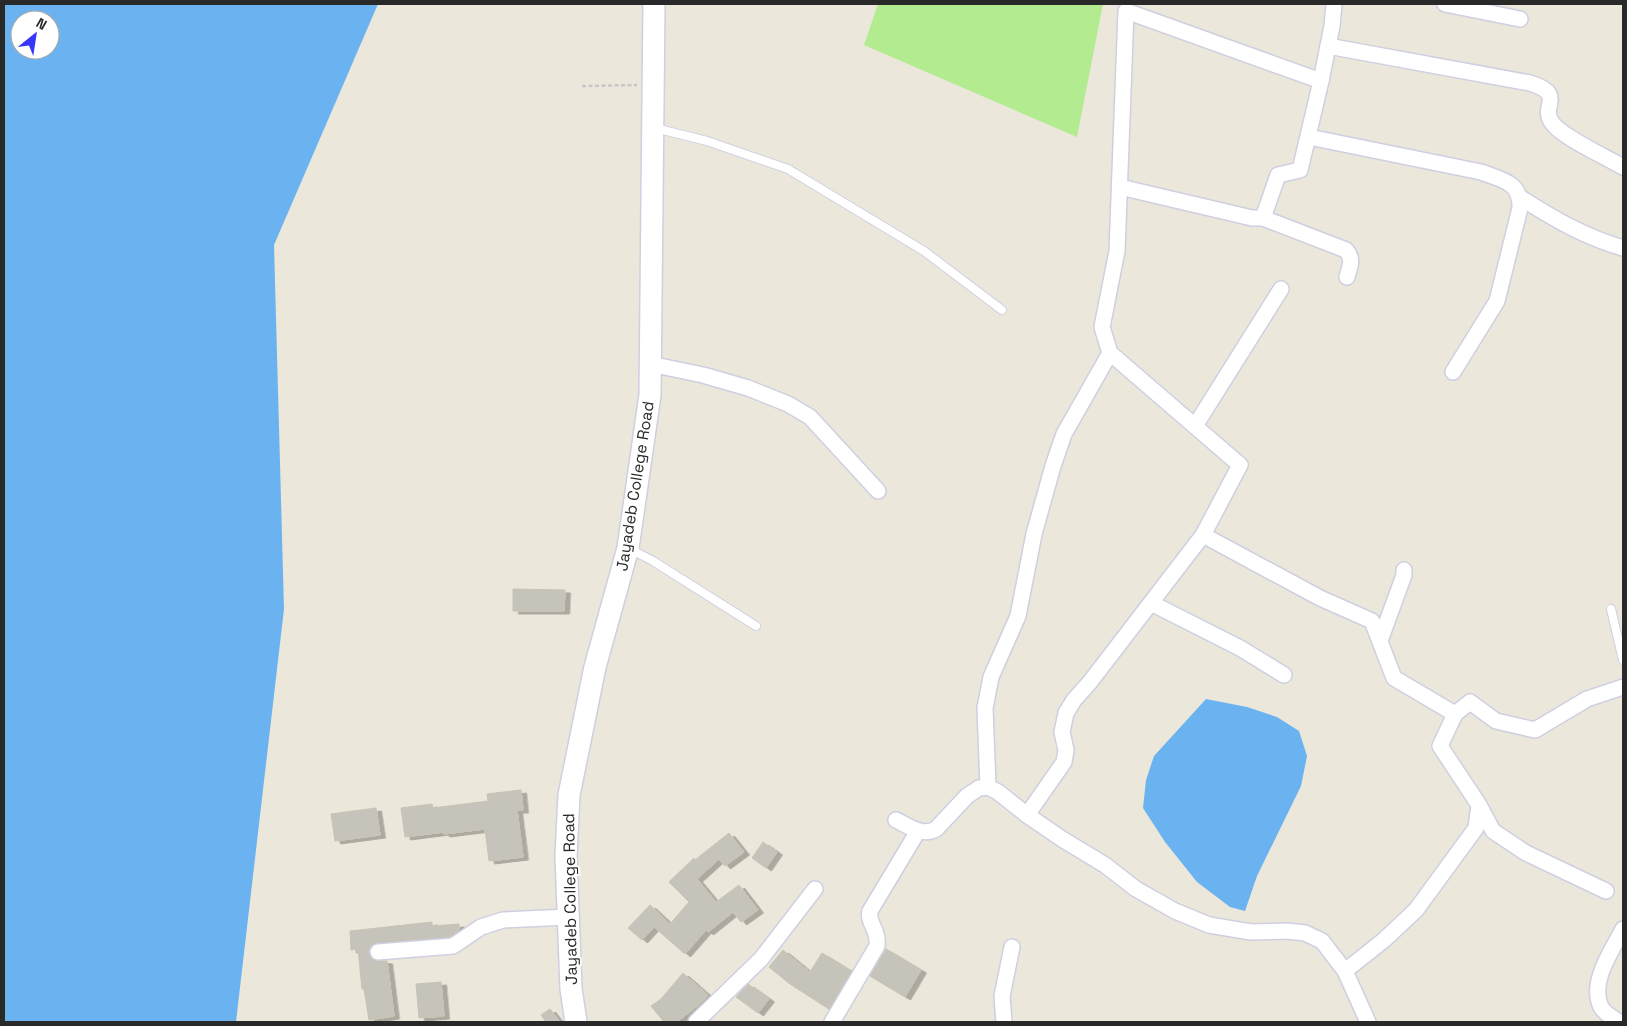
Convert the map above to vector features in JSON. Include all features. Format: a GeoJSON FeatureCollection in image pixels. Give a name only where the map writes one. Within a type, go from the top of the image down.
{"type":"FeatureCollection","features":[{"type":"Feature","properties":{"kind":"street","name":"Jayadeb College Road"},"geometry":{"type":"LineString","coordinates":[[576,1022],[571,990],[566,856],[568,795],[595,667],[628,548],[650,395],[654,4]]}},
{"type":"Feature","properties":{"kind":"street"},"geometry":{"type":"LineString","coordinates":[[1263,218],[1278,175],[1300,170],[1321,82],[1334,4]]}},
{"type":"Feature","properties":{"kind":"street"},"geometry":{"type":"LineString","coordinates":[[1446,4],[1520,20]]}},
{"type":"Feature","properties":{"kind":"street"},"geometry":{"type":"LineString","coordinates":[[1027,815],[1064,762],[1066,750],[1062,732],[1066,713],[1074,700],[1203,535],[1240,465],[1110,353],[1102,327],[1117,251],[1127,7],[1321,82]]}},
{"type":"Feature","properties":{"kind":"street"},"geometry":{"type":"LineString","coordinates":[[1328,46],[1544,88],[1550,96],[1549,116],[1560,131],[1623,167]]}},
{"type":"Feature","properties":{"kind":"street"},"geometry":{"type":"LineString","coordinates":[[1309,137],[1481,172],[1502,180],[1518,190],[1521,198],[1520,208],[1497,302],[1453,372]]}},
{"type":"Feature","properties":{"kind":"street"},"geometry":{"type":"LineString","coordinates":[[1120,186],[1252,218],[1263,218],[1346,250],[1352,261],[1347,277]]}},
{"type":"Feature","properties":{"kind":"street"},"geometry":{"type":"LineString","coordinates":[[1521,198],[1561,223],[1605,243],[1623,248]]}},
{"type":"Feature","properties":{"kind":"street"},"geometry":{"type":"LineString","coordinates":[[1195,426],[1282,289]]}},
{"type":"Feature","properties":{"kind":"street"},"geometry":{"type":"LineString","coordinates":[[988,787],[985,708],[991,677],[1018,616],[1034,534],[1064,434],[1110,353]]}},
{"type":"Feature","properties":{"kind":"street"},"geometry":{"type":"LineString","coordinates":[[650,364],[703,375],[748,388],[788,404],[810,417],[878,491]]}},
{"type":"Feature","properties":{"kind":"street"},"geometry":{"type":"LineString","coordinates":[[1203,535],[1320,598],[1372,620],[1394,678],[1455,714]]}},
{"type":"Feature","properties":{"kind":"street"},"geometry":{"type":"LineString","coordinates":[[1380,641],[1404,575],[1404,570]]}},
{"type":"Feature","properties":{"kind":"street"},"geometry":{"type":"LineString","coordinates":[[1151,603],[1240,648],[1284,675]]}},
{"type":"Feature","properties":{"kind":"street"},"geometry":{"type":"LineString","coordinates":[[1606,891],[1526,853],[1493,831],[1480,805],[1440,746],[1455,714],[1470,702],[1496,721],[1535,730],[1587,699],[1623,688]]}},
{"type":"Feature","properties":{"kind":"street"},"geometry":{"type":"LineString","coordinates":[[896,820],[918,831],[930,832],[936,829],[967,796],[979,788],[988,787],[998,792],[1062,839],[1104,865],[1136,889],[1175,911],[1209,925],[1251,932],[1287,930],[1305,933],[1322,942],[1345,971],[1368,1022]]}},
{"type":"Feature","properties":{"kind":"street"},"geometry":{"type":"LineString","coordinates":[[1345,971],[1384,940],[1416,910],[1476,828],[1480,805]]}},
{"type":"Feature","properties":{"kind":"street"},"geometry":{"type":"LineString","coordinates":[[832,1022],[877,946],[877,932],[870,920],[870,910],[918,831]]}},
{"type":"Feature","properties":{"kind":"street"},"geometry":{"type":"LineString","coordinates":[[696,1022],[761,959],[815,889]]}},
{"type":"Feature","properties":{"kind":"street"},"geometry":{"type":"LineString","coordinates":[[378,952],[452,946],[482,927],[503,920],[569,917]]}},
{"type":"Feature","properties":{"kind":"street"},"geometry":{"type":"LineString","coordinates":[[1619,1022],[1609,1016],[1601,1007],[1599,994],[1601,971],[1618,953],[1623,929]]}},
{"type":"Feature","properties":{"kind":"street"},"geometry":{"type":"LineString","coordinates":[[1004,1022],[1002,996],[1012,946]]}},
{"type":"Feature","properties":{"kind":"lane"},"geometry":{"type":"LineString","coordinates":[[653,127],[707,141],[788,169],[924,251],[1002,310]]}},
{"type":"Feature","properties":{"kind":"lane"},"geometry":{"type":"LineString","coordinates":[[628,548],[653,561],[756,626]]}},
{"type":"Feature","properties":{"kind":"lane"},"geometry":{"type":"LineString","coordinates":[[1611,609],[1623,660]]}},
{"type":"Feature","properties":{"kind":"path"},"geometry":{"type":"LineString","coordinates":[[582,86],[623,87],[653,84]]}},
{"type":"Feature","properties":{"kind":"green space"},"geometry":{"type":"Polygon","coordinates":[[[878,4],[1103,4],[1077,137],[864,45],[878,4]]]}},
{"type":"Feature","properties":{"kind":"water"},"geometry":{"type":"Polygon","coordinates":[[[4,4],[378,4],[274,245],[284,609],[236,1022],[4,1022],[4,4]]]}},
{"type":"Feature","properties":{"kind":"water"},"geometry":{"type":"Polygon","coordinates":[[[1206,699],[1247,707],[1277,717],[1299,731],[1307,756],[1301,786],[1257,876],[1245,911],[1230,907],[1197,882],[1165,842],[1143,808],[1146,780],[1154,756],[1206,699]]]}},
{"type":"Feature","properties":{"kind":"building"},"geometry":{"type":"Polygon","coordinates":[[[513,589],[565,590],[564,611],[513,611],[513,589]]]}},
{"type":"Feature","properties":{"kind":"building"},"geometry":{"type":"Polygon","coordinates":[[[521,790],[523,810],[517,810],[523,857],[489,861],[485,829],[405,837],[401,808],[432,804],[433,808],[488,801],[487,794],[521,790]]]}},
{"type":"Feature","properties":{"kind":"building"},"geometry":{"type":"Polygon","coordinates":[[[376,808],[380,835],[335,841],[331,814],[376,808]]]}},
{"type":"Feature","properties":{"kind":"building"},"geometry":{"type":"Polygon","coordinates":[[[729,833],[744,852],[725,866],[719,859],[697,879],[716,902],[739,885],[758,910],[741,922],[733,912],[708,932],[706,930],[685,954],[654,927],[642,940],[628,928],[650,905],[670,924],[689,902],[669,882],[694,858],[695,860],[729,833]]]}},
{"type":"Feature","properties":{"kind":"building"},"geometry":{"type":"Polygon","coordinates":[[[763,842],[777,852],[766,868],[752,858],[763,842]]]}},
{"type":"Feature","properties":{"kind":"building"},"geometry":{"type":"Polygon","coordinates":[[[432,922],[432,926],[459,924],[459,930],[450,937],[377,943],[370,948],[369,953],[374,960],[387,961],[394,1016],[369,1020],[364,989],[362,989],[358,949],[351,950],[350,931],[432,922]]]}},
{"type":"Feature","properties":{"kind":"building"},"geometry":{"type":"Polygon","coordinates":[[[886,949],[921,970],[905,997],[870,976],[886,949]]]}},
{"type":"Feature","properties":{"kind":"building"},"geometry":{"type":"Polygon","coordinates":[[[783,950],[810,972],[822,953],[851,971],[829,1009],[790,984],[769,967],[783,950]]]}},
{"type":"Feature","properties":{"kind":"building"},"geometry":{"type":"Polygon","coordinates":[[[683,973],[708,995],[677,1022],[664,1022],[651,1006],[661,999],[683,973]]]}},
{"type":"Feature","properties":{"kind":"building"},"geometry":{"type":"Polygon","coordinates":[[[441,982],[444,1016],[419,1018],[416,984],[441,982]]]}},
{"type":"Feature","properties":{"kind":"building"},"geometry":{"type":"Polygon","coordinates":[[[748,984],[769,999],[758,1013],[736,997],[748,984]]]}},
{"type":"Feature","properties":{"kind":"building"},"geometry":{"type":"Polygon","coordinates":[[[550,1009],[560,1022],[546,1022],[541,1015],[550,1009]]]}}]}
